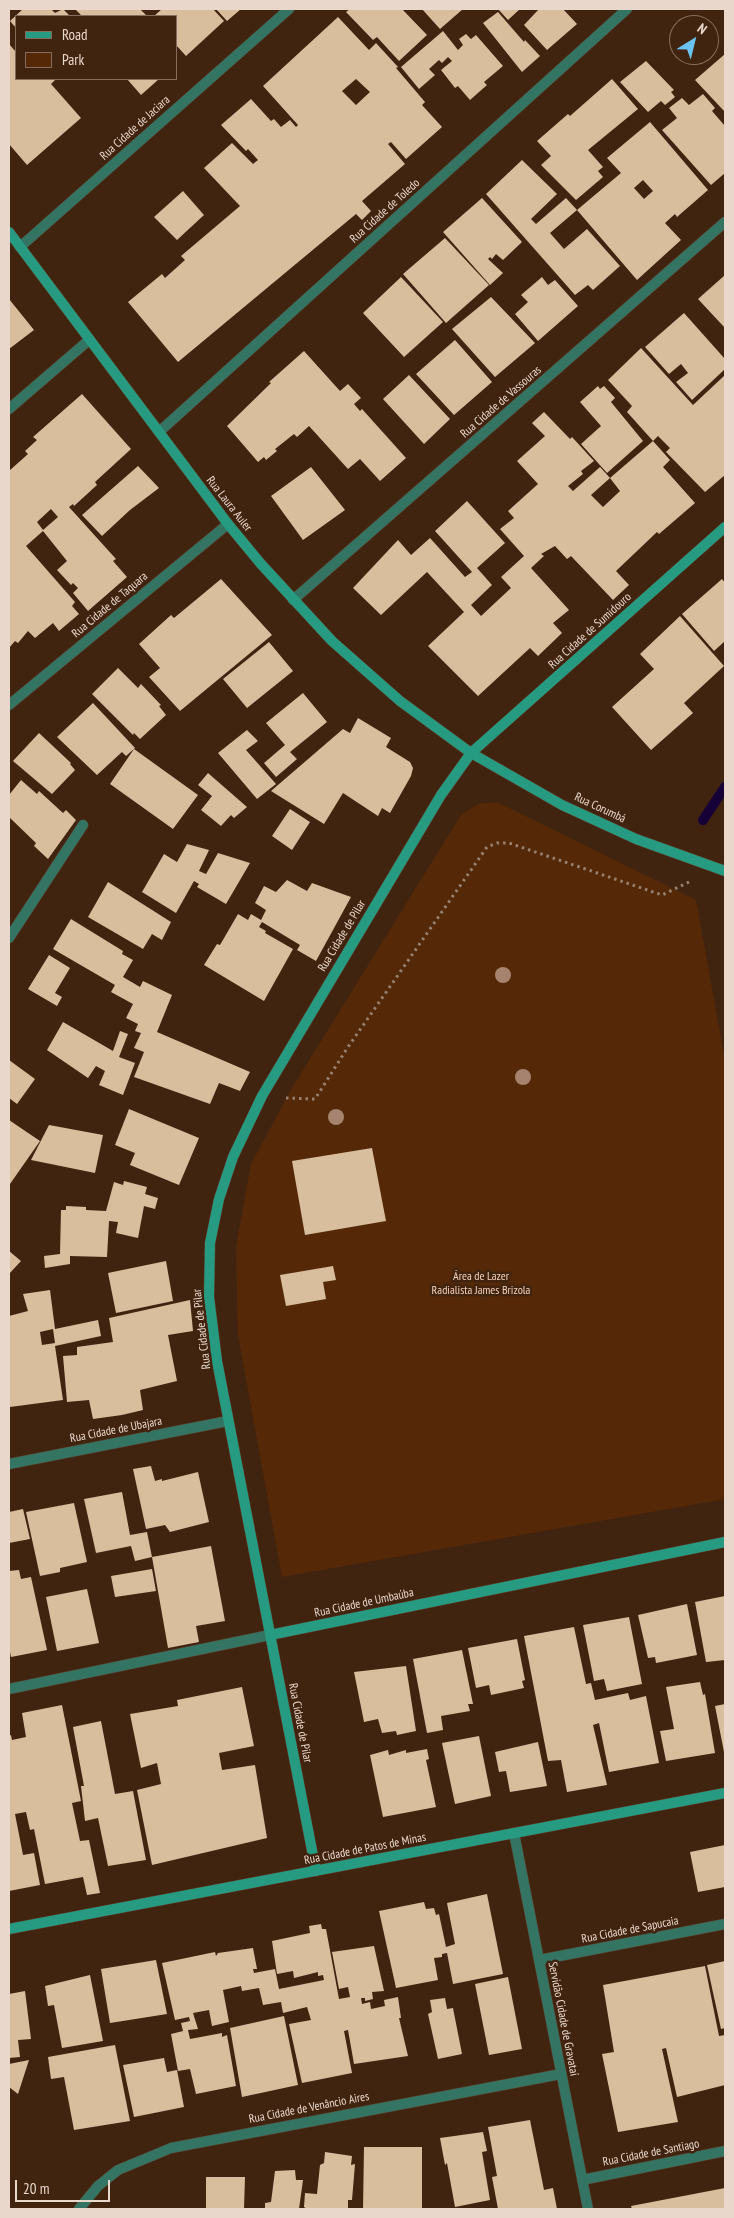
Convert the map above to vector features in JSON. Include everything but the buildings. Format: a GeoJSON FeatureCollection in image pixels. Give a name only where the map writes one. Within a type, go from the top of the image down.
{"type":"FeatureCollection","features":[{"type":"Feature","properties":{"kind":"street","name":"Rua Cidade de Jaciara"},"geometry":{"type":"LineString","coordinates":[[20,247],[289,9]]}},
{"type":"Feature","properties":{"kind":"street","name":"Rua Cidade de Toledo"},"geometry":{"type":"LineString","coordinates":[[159,432],[627,9]]}},
{"type":"Feature","properties":{"kind":"street","name":"Rua Cidade de Vassouras"},"geometry":{"type":"LineString","coordinates":[[293,600],[725,222]]}},
{"type":"Feature","properties":{"kind":"street","name":"Rua Laura Auler"},"geometry":{"type":"LineString","coordinates":[[9,232],[228,524],[293,600],[332,641],[400,701],[470,753]]}},
{"type":"Feature","properties":{"kind":"street"},"geometry":{"type":"LineString","coordinates":[[9,409],[89,340]]}},
{"type":"Feature","properties":{"kind":"street","name":"Rua Cidade de Taquara"},"geometry":{"type":"LineString","coordinates":[[9,705],[228,524]]}},
{"type":"Feature","properties":{"kind":"street","name":"Rua Cidade de Sumidouro"},"geometry":{"type":"LineString","coordinates":[[470,753],[725,527]]}},
{"type":"Feature","properties":{"kind":"street","name":"Rua Corumbá"},"geometry":{"type":"LineString","coordinates":[[470,753],[570,808],[636,839],[721,870]]}},
{"type":"Feature","properties":{"kind":"street","name":"Rua Cidade de Pilar"},"geometry":{"type":"LineString","coordinates":[[316,1871],[228,1421],[208,1297],[210,1243],[220,1198],[233,1157],[262,1096],[441,795],[470,753]]}},
{"type":"Feature","properties":{"kind":"street"},"geometry":{"type":"LineString","coordinates":[[9,938],[84,826]]}},
{"type":"Feature","properties":{"kind":"street","name":"Rua Cidade de Ubajara"},"geometry":{"type":"LineString","coordinates":[[9,1464],[228,1421]]}},
{"type":"Feature","properties":{"kind":"street","name":"Rua Cidade de Umbaúba"},"geometry":{"type":"LineString","coordinates":[[9,1689],[725,1542]]}},
{"type":"Feature","properties":{"kind":"street","name":"Rua Cidade de Patos de Minas"},"geometry":{"type":"LineString","coordinates":[[9,1929],[725,1793]]}},
{"type":"Feature","properties":{"kind":"street","name":"Servidão Cidade de Gravataí"},"geometry":{"type":"LineString","coordinates":[[514,1833],[588,2209]]}},
{"type":"Feature","properties":{"kind":"street","name":"Rua Cidade de Sapucaia"},"geometry":{"type":"LineString","coordinates":[[539,1960],[725,1924]]}},
{"type":"Feature","properties":{"kind":"street","name":"Rua Cidade de Venâncio Aires"},"geometry":{"type":"LineString","coordinates":[[80,2209],[98,2186],[118,2170],[170,2148],[561,2074]]}},
{"type":"Feature","properties":{"kind":"street","name":"Rua Cidade de Santiago"},"geometry":{"type":"LineString","coordinates":[[582,2180],[725,2151]]}},
{"type":"Feature","properties":{"kind":"path"},"geometry":{"type":"LineString","coordinates":[[262,1096],[315,1099],[348,1047],[487,847],[497,843],[509,843],[662,895],[721,870]]}},
{"type":"Feature","properties":{"kind":"green space","name":"Área de Lazer Radialista James Brizola"},"geometry":{"type":"Polygon","coordinates":[[[497,802],[696,900],[725,1061],[725,1499],[282,1577],[238,1335],[236,1247],[251,1164],[292,1088],[461,815],[478,804],[497,802]]]}},
{"type":"Feature","properties":{"kind":"waterway"},"geometry":{"type":"LineString","coordinates":[[703,820],[725,787]]}}]}
